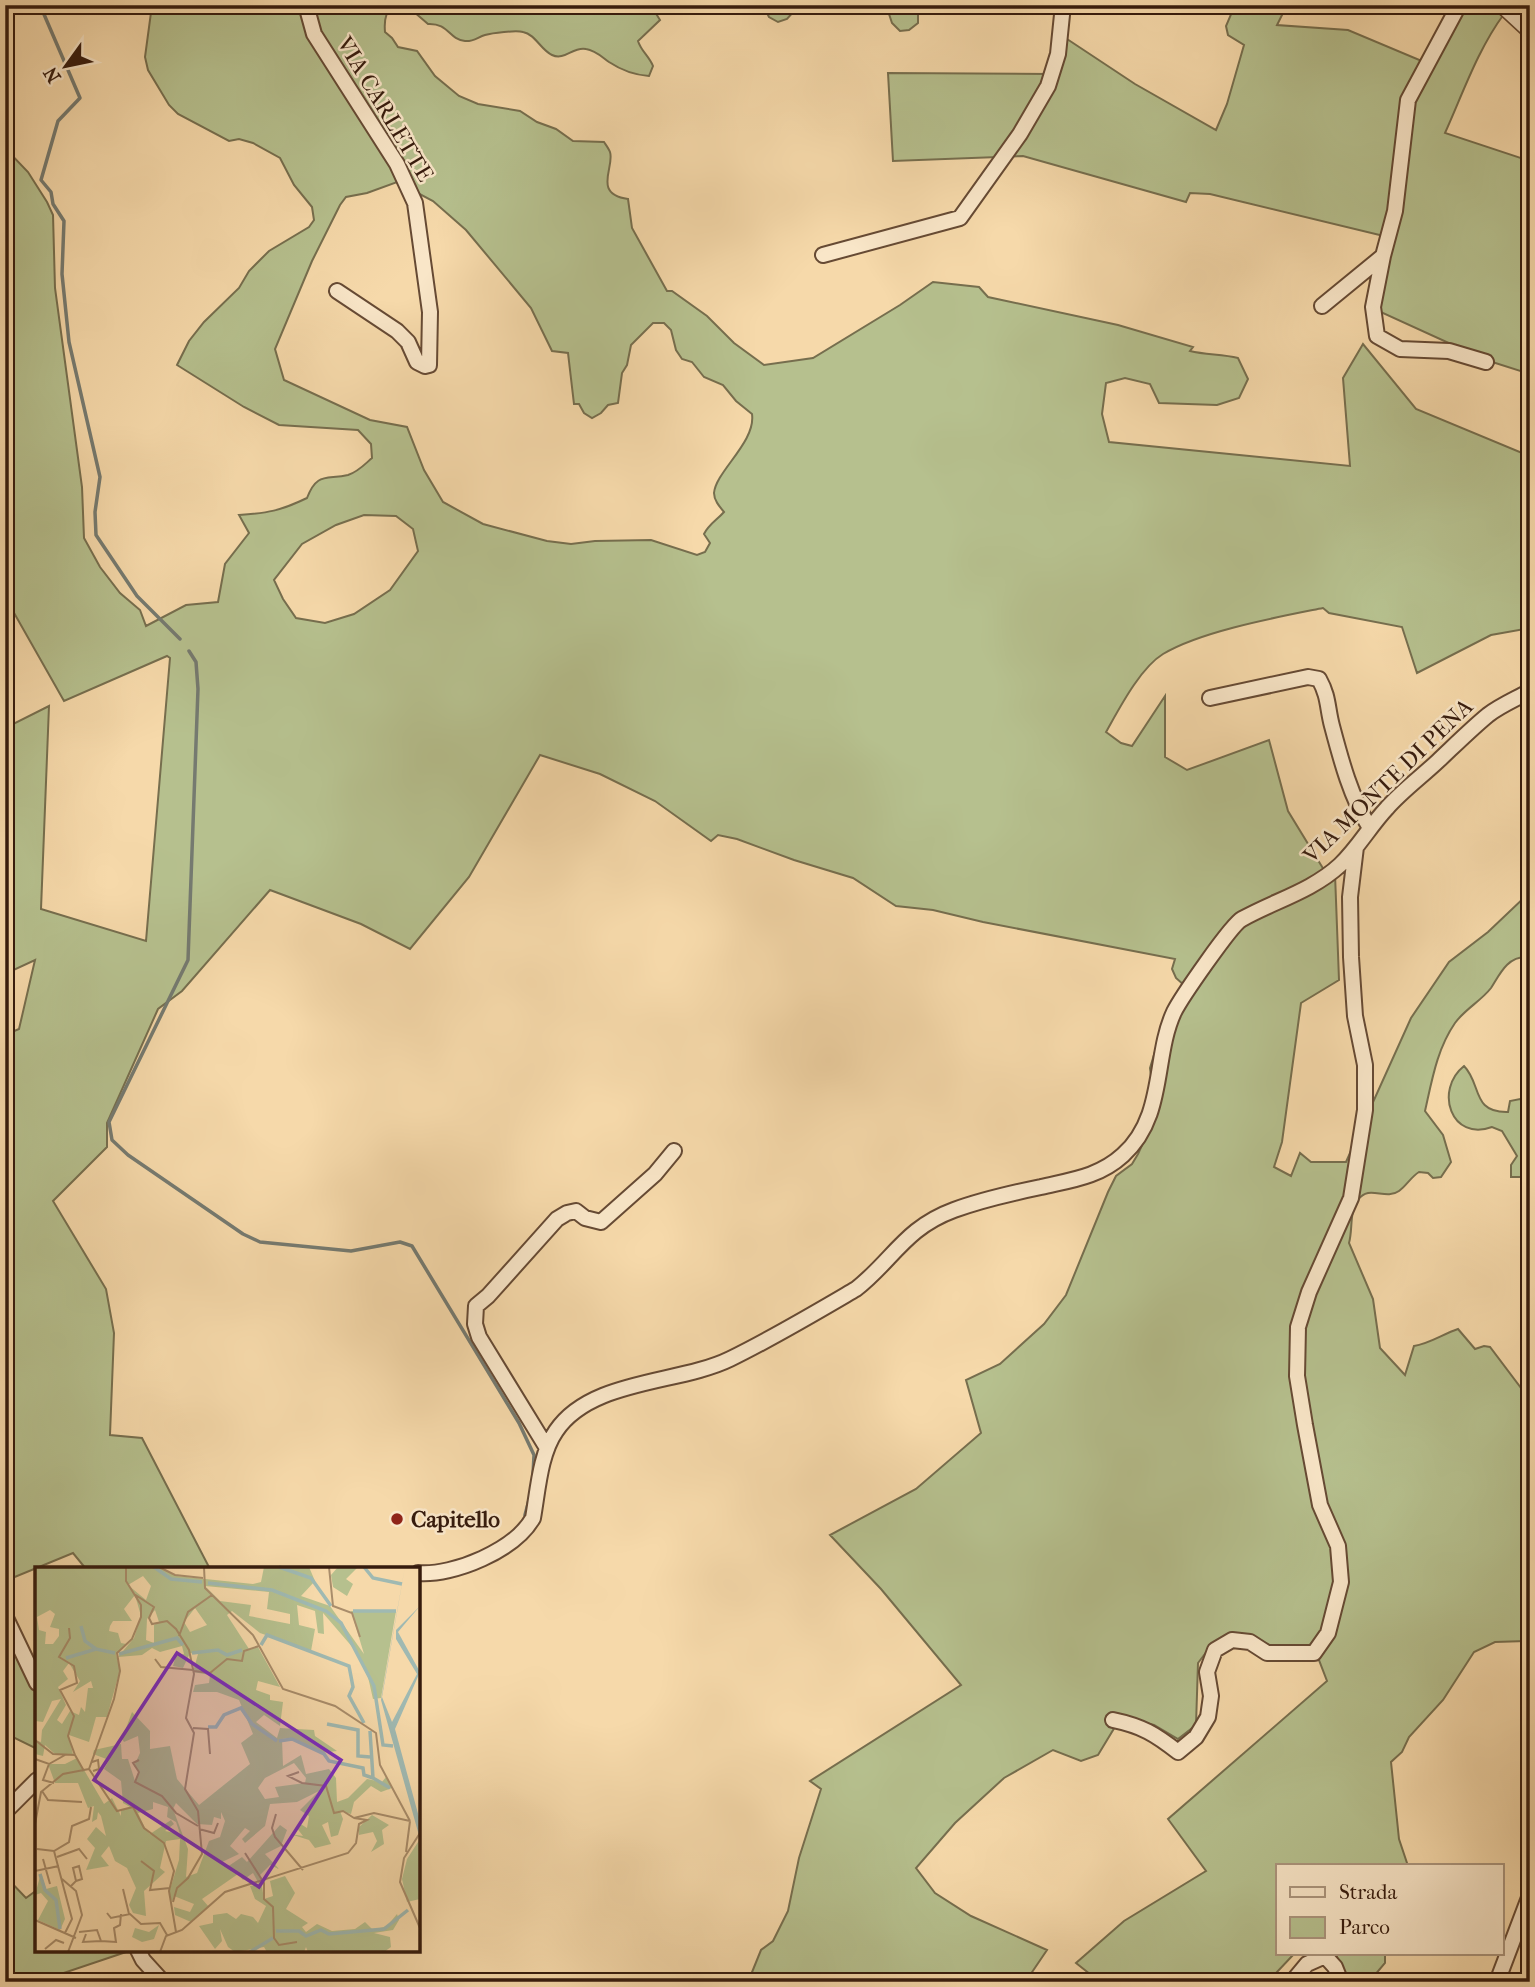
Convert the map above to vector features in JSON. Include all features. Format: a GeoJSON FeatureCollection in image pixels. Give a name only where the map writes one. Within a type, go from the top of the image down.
{"type":"FeatureCollection","features":[{"type":"Feature","properties":{"kind":"street","name":"VIA CARLETTE"},"geometry":{"type":"LineString","coordinates":[[306,5],[314,34],[397,164],[415,203],[430,312],[429,365],[417,362],[408,342],[397,331],[337,291]]}},
{"type":"Feature","properties":{"kind":"street"},"geometry":{"type":"LineString","coordinates":[[823,255],[960,218],[1020,134],[1048,86],[1058,54],[1063,5]]}},
{"type":"Feature","properties":{"kind":"street"},"geometry":{"type":"LineString","coordinates":[[1459,5],[1408,100],[1395,212],[1373,307],[1377,336],[1400,349],[1449,351],[1486,362]]}},
{"type":"Feature","properties":{"kind":"street"},"geometry":{"type":"LineString","coordinates":[[1504,5],[1530,29]]}},
{"type":"Feature","properties":{"kind":"street"},"geometry":{"type":"LineString","coordinates":[[1322,306],[1383,256]]}},
{"type":"Feature","properties":{"kind":"street"},"geometry":{"type":"LineString","coordinates":[[1210,698],[1308,677],[1319,679],[1327,694],[1332,723],[1360,813],[1370,828]]}},
{"type":"Feature","properties":{"kind":"street","name":"VIA MONTE DI PENA"},"geometry":{"type":"LineString","coordinates":[[420,1573],[447,1572],[464,1566],[499,1548],[525,1529],[533,1518],[547,1448],[556,1430],[585,1405],[616,1392],[728,1360],[856,1289],[873,1275],[907,1237],[952,1211],[1038,1187],[1086,1178],[1125,1153],[1139,1136],[1149,1114],[1160,1079],[1165,1042],[1174,1012],[1227,932],[1240,920],[1304,890],[1339,866],[1389,806],[1490,714],[1530,691]]}},
{"type":"Feature","properties":{"kind":"street"},"geometry":{"type":"LineString","coordinates":[[1113,1720],[1136,1724],[1154,1733],[1178,1752],[1196,1737],[1208,1717],[1211,1696],[1206,1672],[1215,1650],[1232,1640],[1250,1642],[1268,1653],[1314,1653],[1328,1633],[1341,1582],[1338,1546],[1320,1505],[1305,1425],[1297,1376],[1298,1327],[1309,1292],[1351,1198],[1365,1110],[1365,1065],[1355,1017],[1351,957],[1350,897],[1357,846]]}},
{"type":"Feature","properties":{"kind":"street"},"geometry":{"type":"LineString","coordinates":[[547,1448],[479,1337],[475,1324],[477,1306],[558,1219],[566,1213],[576,1211],[585,1218],[601,1222],[655,1174],[674,1151]]}},
{"type":"Feature","properties":{"kind":"street"},"geometry":{"type":"LineString","coordinates":[[5,1616],[35,1679]]}},
{"type":"Feature","properties":{"kind":"street"},"geometry":{"type":"LineString","coordinates":[[5,1812],[35,1782]]}},
{"type":"Feature","properties":{"kind":"street"},"geometry":{"type":"LineString","coordinates":[[1497,1982],[1530,1895]]}},
{"type":"Feature","properties":{"kind":"street"},"geometry":{"type":"LineString","coordinates":[[139,1952],[163,1982]]}},
{"type":"Feature","properties":{"kind":"street"},"geometry":{"type":"LineString","coordinates":[[1292,1982],[1307,1964],[1325,1956],[1335,1967],[1341,1982]]}},
{"type":"Feature","properties":{"kind":"green space"},"geometry":{"type":"Polygon","coordinates":[[[152,5],[398,5],[390,9],[386,16],[385,32],[398,47],[417,51],[435,76],[459,96],[478,104],[520,111],[573,141],[604,142],[611,158],[608,186],[617,196],[628,199],[632,228],[667,291],[672,291],[707,316],[734,343],[764,365],[813,358],[933,282],[979,287],[988,297],[1118,325],[1193,347],[1190,351],[1238,358],[1248,379],[1239,398],[1217,405],[1159,403],[1150,384],[1125,378],[1106,383],[1102,414],[1109,442],[1350,466],[1343,378],[1363,344],[1416,409],[1527,455],[1527,418],[1530,410],[1530,628],[1491,635],[1417,673],[1402,627],[1329,613],[1323,608],[1240,626],[1198,638],[1154,660],[1131,690],[1106,732],[1121,743],[1132,746],[1165,696],[1165,757],[1187,770],[1269,740],[1288,811],[1324,870],[1335,874],[1339,980],[1301,1003],[1282,1142],[1274,1167],[1291,1176],[1300,1153],[1311,1162],[1346,1162],[1411,1018],[1449,962],[1488,932],[1530,892],[1530,963],[1526,957],[1519,958],[1505,967],[1487,993],[1455,1023],[1436,1065],[1425,1111],[1443,1135],[1451,1162],[1441,1177],[1433,1178],[1428,1173],[1419,1172],[1394,1194],[1362,1195],[1353,1210],[1349,1243],[1373,1299],[1380,1348],[1405,1375],[1414,1346],[1458,1329],[1475,1349],[1490,1347],[1530,1400],[1530,1641],[1495,1642],[1474,1652],[1443,1700],[1409,1737],[1402,1752],[1391,1762],[1399,1839],[1407,1864],[1276,1864],[1276,1955],[1293,1955],[1276,1973],[1278,1982],[1100,1982],[1076,1963],[1124,1921],[1206,1871],[1168,1819],[1327,1681],[1319,1660],[1321,1641],[1287,1653],[1246,1634],[1231,1634],[1214,1642],[1198,1663],[1196,1725],[1178,1739],[1154,1725],[1121,1717],[1098,1755],[1081,1761],[1053,1750],[1004,1778],[955,1823],[916,1868],[935,1893],[971,1916],[1047,1950],[1026,1981],[748,1982],[761,1950],[773,1941],[788,1911],[799,1858],[821,1789],[810,1781],[961,1685],[881,1589],[830,1535],[916,1489],[981,1433],[966,1380],[1000,1364],[1044,1324],[1066,1295],[1116,1176],[1132,1164],[1156,1115],[1150,1068],[1163,1025],[1185,986],[1176,978],[1172,969],[1175,959],[933,910],[896,906],[853,878],[737,839],[718,835],[711,841],[655,801],[600,774],[540,755],[469,877],[410,949],[361,924],[270,890],[182,991],[158,1009],[107,1123],[107,1147],[53,1201],[106,1289],[114,1333],[110,1435],[142,1438],[209,1567],[84,1567],[73,1553],[5,1581],[5,1035],[19,1029],[35,960],[5,974],[5,728],[49,706],[41,909],[146,941],[170,658],[167,656],[64,701],[5,597],[5,148],[28,172],[53,215],[55,288],[82,487],[84,538],[100,567],[120,593],[140,610],[146,626],[186,605],[218,602],[225,564],[249,533],[239,515],[274,511],[298,502],[307,498],[319,481],[352,474],[372,458],[371,444],[358,430],[279,425],[244,407],[177,365],[189,341],[204,322],[239,288],[249,271],[269,251],[309,227],[314,220],[312,207],[294,185],[280,158],[253,143],[239,139],[229,141],[178,114],[169,105],[148,70],[145,57],[152,5]],[[397,182],[346,197],[312,261],[275,349],[284,380],[370,420],[407,427],[424,470],[443,502],[483,524],[547,541],[571,544],[651,540],[697,555],[705,552],[710,543],[704,534],[724,512],[715,498],[716,484],[748,435],[752,414],[736,401],[723,385],[704,377],[692,362],[682,359],[676,350],[671,330],[664,323],[653,323],[631,345],[627,365],[622,373],[618,403],[608,405],[592,418],[584,413],[579,404],[574,404],[568,353],[552,351],[531,308],[466,230],[433,201],[397,182]],[[364,515],[336,525],[302,544],[274,580],[296,618],[325,623],[354,614],[390,590],[418,551],[413,529],[396,516],[364,515]]]}},
{"type":"Feature","properties":{"kind":"green space"},"geometry":{"type":"Polygon","coordinates":[[[406,5],[643,5],[655,12],[660,20],[638,41],[653,66],[649,76],[623,70],[589,50],[581,49],[561,56],[552,55],[523,32],[493,33],[473,40],[459,40],[444,28],[428,24],[406,5]]]}},
{"type":"Feature","properties":{"kind":"green space"},"geometry":{"type":"Polygon","coordinates":[[[763,5],[819,5],[814,13],[805,9],[795,10],[787,19],[778,22],[769,17],[763,5]]]}},
{"type":"Feature","properties":{"kind":"green space"},"geometry":{"type":"Polygon","coordinates":[[[886,5],[918,5],[918,23],[909,30],[900,31],[892,23],[886,5]]]}},
{"type":"Feature","properties":{"kind":"green space"},"geometry":{"type":"Polygon","coordinates":[[[1235,5],[1287,5],[1277,25],[1348,30],[1424,62],[1458,5],[1530,5],[1530,30],[1504,14],[1471,72],[1445,133],[1530,161],[1530,374],[1486,360],[1374,309],[1388,237],[1210,194],[1190,193],[1186,202],[1023,156],[893,161],[888,73],[1051,74],[1061,35],[1135,84],[1216,130],[1227,104],[1244,45],[1228,35],[1226,26],[1235,5]]]}},
{"type":"Feature","properties":{"kind":"green space"},"geometry":{"type":"Polygon","coordinates":[[[1464,1066],[1488,1108],[1508,1112],[1510,1101],[1520,1099],[1530,1107],[1530,1177],[1511,1177],[1511,1165],[1517,1156],[1502,1131],[1492,1127],[1478,1130],[1466,1127],[1457,1121],[1451,1111],[1450,1088],[1455,1076],[1464,1066]]]}},
{"type":"Feature","properties":{"kind":"green space"},"geometry":{"type":"Polygon","coordinates":[[[5,1610],[35,1669],[35,1748],[13,1737],[5,1740],[5,1610]]]}},
{"type":"Feature","properties":{"kind":"green space"},"geometry":{"type":"Polygon","coordinates":[[[5,1876],[26,1898],[35,1891],[35,1952],[126,1952],[37,1982],[16,1982],[5,1967],[5,1876]]]}},
{"type":"Feature","properties":{"kind":"green space"},"geometry":{"type":"Polygon","coordinates":[[[1336,1955],[1385,1955],[1385,1963],[1369,1982],[1346,1982],[1336,1955]]]}},
{"type":"Feature","properties":{"kind":"waterway"},"geometry":{"type":"LineString","coordinates":[[40,5],[80,98],[58,121],[41,180],[51,192],[53,204],[64,221],[62,274],[69,342],[100,477],[95,512],[96,535],[137,596],[180,639]]}},
{"type":"Feature","properties":{"kind":"waterway"},"geometry":{"type":"LineString","coordinates":[[189,651],[196,662],[198,689],[188,960],[109,1122],[112,1140],[128,1155],[243,1234],[260,1242],[351,1251],[400,1242],[412,1246],[519,1423],[534,1455],[533,1475]]}},
{"type":"Feature","properties":{"kind":"waterway"},"geometry":{"type":"LineString","coordinates":[[525,1515],[529,1500]]}},
{"type":"Feature","properties":{"kind":"place","name":"Capitello"},"geometry":{"type":"Point","coordinates":[397,1519]}}]}
